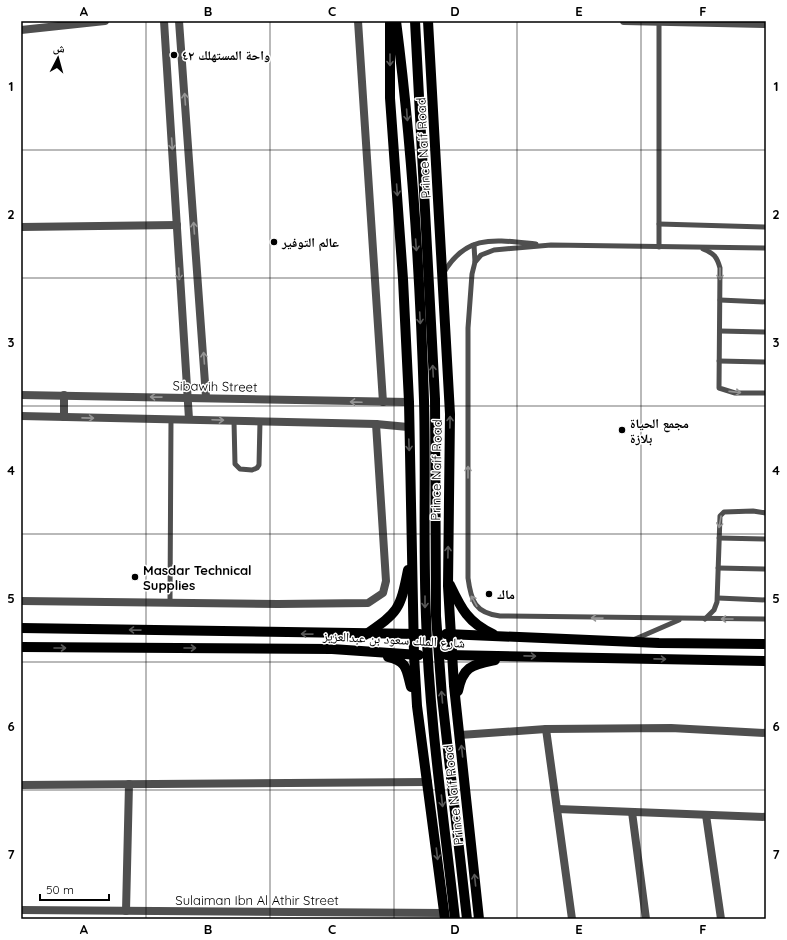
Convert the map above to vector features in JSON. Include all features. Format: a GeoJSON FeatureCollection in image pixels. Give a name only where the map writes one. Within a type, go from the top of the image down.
{"type":"FeatureCollection","features":[{"type":"Feature","properties":{"kind":"main road"},"geometry":{"type":"LineString","coordinates":[[364,635],[397,610],[403,598],[412,551],[408,427],[409,402],[403,279],[390,98],[390,21]]}},
{"type":"Feature","properties":{"kind":"main road"},"geometry":{"type":"LineString","coordinates":[[396,21],[406,100],[418,279],[424,400],[426,617],[430,691],[450,917]]}},
{"type":"Feature","properties":{"kind":"main road"},"geometry":{"type":"LineString","coordinates":[[415,21],[435,399],[436,616],[442,697],[467,918]]}},
{"type":"Feature","properties":{"kind":"main road","name":"Prince Naif Road"},"geometry":{"type":"LineString","coordinates":[[428,21],[450,414],[448,582],[452,655],[479,919]]}},
{"type":"Feature","properties":{"kind":"main road","name":"Prince Naif Road"},"geometry":{"type":"LineString","coordinates":[[412,551],[414,655],[417,706],[450,917]]}},
{"type":"Feature","properties":{"kind":"main road"},"geometry":{"type":"LineString","coordinates":[[448,582],[463,612],[480,628],[499,636]]}},
{"type":"Feature","properties":{"kind":"main road","name":"شارع الملك سعود بن عبدالعزيز"},"geometry":{"type":"LineString","coordinates":[[21,628],[364,635],[452,634],[627,642],[766,644]]}},
{"type":"Feature","properties":{"kind":"main road","name":"شارع الملك سعود بن عبدالعزيز"},"geometry":{"type":"LineString","coordinates":[[21,647],[332,649],[414,655],[766,661]]}},
{"type":"Feature","properties":{"kind":"main road"},"geometry":{"type":"LineString","coordinates":[[332,649],[399,660],[405,666],[417,706]]}},
{"type":"Feature","properties":{"kind":"main road"},"geometry":{"type":"LineString","coordinates":[[456,701],[460,677],[466,670],[476,664],[510,656]]}},
{"type":"Feature","properties":{"kind":"street"},"geometry":{"type":"LineString","coordinates":[[21,30],[105,21]]}},
{"type":"Feature","properties":{"kind":"street"},"geometry":{"type":"LineString","coordinates":[[164,21],[189,419]]}},
{"type":"Feature","properties":{"kind":"street"},"geometry":{"type":"LineString","coordinates":[[179,21],[206,397]]}},
{"type":"Feature","properties":{"kind":"street"},"geometry":{"type":"LineString","coordinates":[[358,21],[383,402]]}},
{"type":"Feature","properties":{"kind":"street"},"geometry":{"type":"LineString","coordinates":[[624,21],[766,24]]}},
{"type":"Feature","properties":{"kind":"street"},"geometry":{"type":"LineString","coordinates":[[21,227],[177,225]]}},
{"type":"Feature","properties":{"kind":"street","name":"Sibawih Street"},"geometry":{"type":"LineString","coordinates":[[21,395],[206,397],[409,402]]}},
{"type":"Feature","properties":{"kind":"street"},"geometry":{"type":"LineString","coordinates":[[64,395],[64,417]]}},
{"type":"Feature","properties":{"kind":"street"},"geometry":{"type":"LineString","coordinates":[[21,416],[376,424],[408,427]]}},
{"type":"Feature","properties":{"kind":"street"},"geometry":{"type":"LineString","coordinates":[[21,601],[368,603],[382,593],[386,581],[376,424]]}},
{"type":"Feature","properties":{"kind":"street"},"geometry":{"type":"LineString","coordinates":[[460,735],[546,729],[670,728],[766,733]]}},
{"type":"Feature","properties":{"kind":"street"},"geometry":{"type":"LineString","coordinates":[[546,729],[572,919]]}},
{"type":"Feature","properties":{"kind":"street"},"geometry":{"type":"LineString","coordinates":[[21,785],[428,782]]}},
{"type":"Feature","properties":{"kind":"street"},"geometry":{"type":"LineString","coordinates":[[126,911],[128,784]]}},
{"type":"Feature","properties":{"kind":"street"},"geometry":{"type":"LineString","coordinates":[[557,809],[766,816]]}},
{"type":"Feature","properties":{"kind":"street"},"geometry":{"type":"LineString","coordinates":[[632,812],[646,919]]}},
{"type":"Feature","properties":{"kind":"street"},"geometry":{"type":"LineString","coordinates":[[706,814],[721,919]]}},
{"type":"Feature","properties":{"kind":"street","name":"Sulaiman Ibn Al Athir Street"},"geometry":{"type":"LineString","coordinates":[[21,910],[126,911],[192,915],[450,917]]}},
{"type":"Feature","properties":{"kind":"lane"},"geometry":{"type":"LineString","coordinates":[[659,22],[659,247]]}},
{"type":"Feature","properties":{"kind":"lane"},"geometry":{"type":"LineString","coordinates":[[659,224],[766,227]]}},
{"type":"Feature","properties":{"kind":"lane"},"geometry":{"type":"LineString","coordinates":[[443,275],[450,261],[461,252],[474,245],[487,241],[551,245],[766,248]]}},
{"type":"Feature","properties":{"kind":"lane"},"geometry":{"type":"LineString","coordinates":[[474,245],[475,262],[472,274],[468,328],[468,578],[470,594],[473,602],[480,610],[489,615],[500,616],[766,619]]}},
{"type":"Feature","properties":{"kind":"lane"},"geometry":{"type":"LineString","coordinates":[[475,262],[481,256],[494,250],[551,245]]}},
{"type":"Feature","properties":{"kind":"lane"},"geometry":{"type":"LineString","coordinates":[[698,248],[711,252],[717,258]]}},
{"type":"Feature","properties":{"kind":"lane"},"geometry":{"type":"LineString","coordinates":[[719,248],[717,258],[720,268],[719,388],[734,393],[766,392]]}},
{"type":"Feature","properties":{"kind":"lane"},"geometry":{"type":"LineString","coordinates":[[720,300],[766,302]]}},
{"type":"Feature","properties":{"kind":"lane"},"geometry":{"type":"LineString","coordinates":[[720,330],[766,332]]}},
{"type":"Feature","properties":{"kind":"lane"},"geometry":{"type":"LineString","coordinates":[[719,361],[766,362]]}},
{"type":"Feature","properties":{"kind":"lane"},"geometry":{"type":"LineString","coordinates":[[170,419],[170,603]]}},
{"type":"Feature","properties":{"kind":"lane"},"geometry":{"type":"LineString","coordinates":[[234,421],[235,464],[240,469],[252,470],[257,468],[259,465],[260,421]]}},
{"type":"Feature","properties":{"kind":"lane"},"geometry":{"type":"LineString","coordinates":[[704,619],[714,610],[718,598],[720,516],[724,512],[766,513]]}},
{"type":"Feature","properties":{"kind":"lane"},"geometry":{"type":"LineString","coordinates":[[719,538],[766,539]]}},
{"type":"Feature","properties":{"kind":"lane"},"geometry":{"type":"LineString","coordinates":[[718,568],[766,570]]}},
{"type":"Feature","properties":{"kind":"lane"},"geometry":{"type":"LineString","coordinates":[[718,598],[766,600]]}},
{"type":"Feature","properties":{"kind":"lane"},"geometry":{"type":"LineString","coordinates":[[627,642],[682,619]]}},
{"type":"Feature","properties":{"kind":"place","name":"واحة المستهلك ٤٢"},"geometry":{"type":"Point","coordinates":[174,55]}},
{"type":"Feature","properties":{"kind":"place","name":"عالم التوفير"},"geometry":{"type":"Point","coordinates":[274,242]}},
{"type":"Feature","properties":{"kind":"place","name":"مجمع الحياة بلازة"},"geometry":{"type":"Point","coordinates":[622,430]}},
{"type":"Feature","properties":{"kind":"place","name":"Masdar Technical Supplies"},"geometry":{"type":"Point","coordinates":[135,577]}},
{"type":"Feature","properties":{"kind":"place","name":"ماك"},"geometry":{"type":"Point","coordinates":[489,594]}}]}
